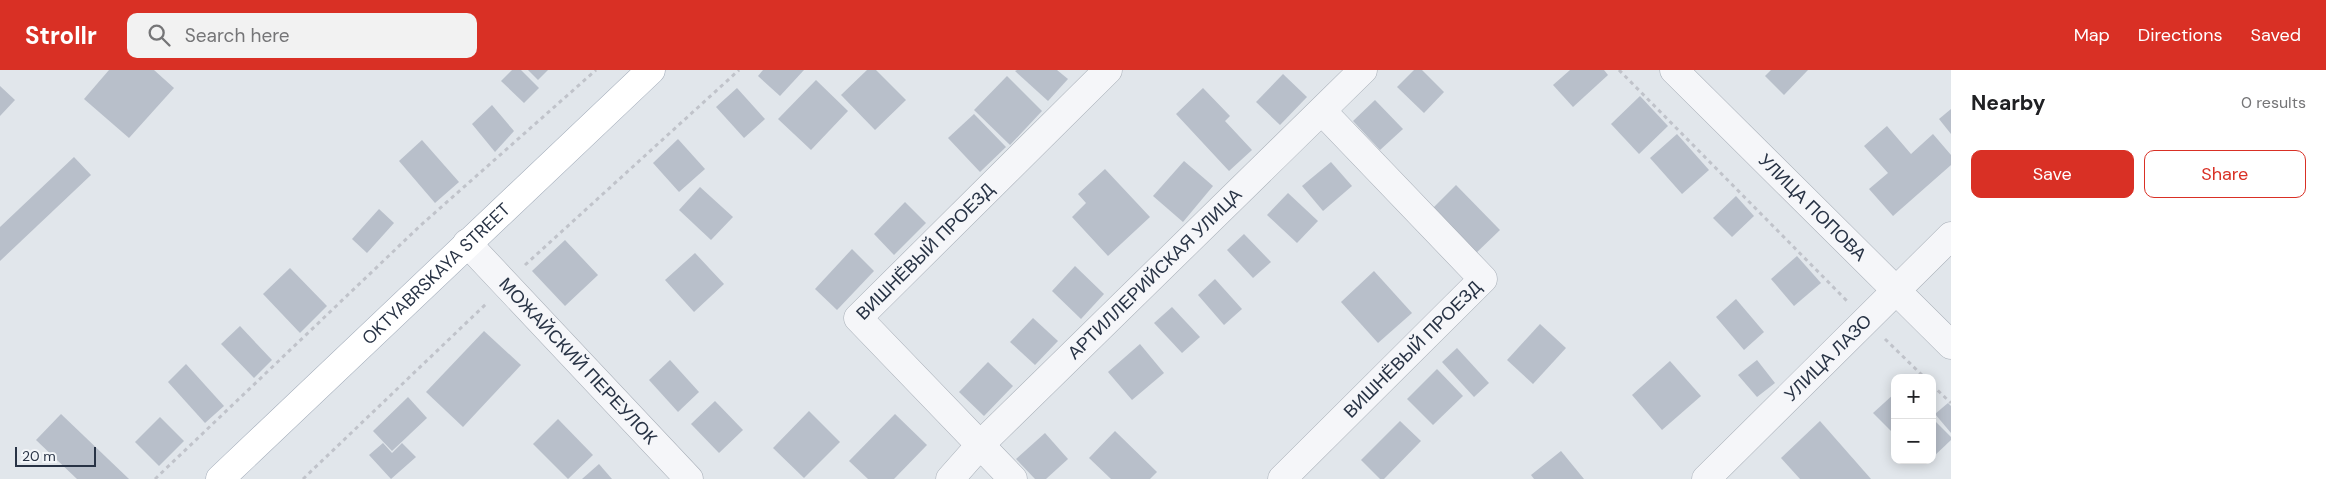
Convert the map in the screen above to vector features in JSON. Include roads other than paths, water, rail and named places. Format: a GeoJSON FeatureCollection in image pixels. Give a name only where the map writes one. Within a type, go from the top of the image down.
{"type":"FeatureCollection","features":[{"type":"Feature","properties":{"kind":"main road","name":"OKTYABRSKAYA STREET"},"geometry":{"type":"LineString","coordinates":[[220,479],[651,70]]}},
{"type":"Feature","properties":{"kind":"street","name":"ВИШНЁВЫЙ ПРОЕЗД"},"geometry":{"type":"LineString","coordinates":[[1013,479],[982,444],[858,318],[1108,70]]}},
{"type":"Feature","properties":{"kind":"street","name":"УЛИЦА ПОПОВА"},"geometry":{"type":"LineString","coordinates":[[1674,70],[1951,345]]}},
{"type":"Feature","properties":{"kind":"street","name":"АРТИЛЛЕРИЙСКАЯ УЛИЦА"},"geometry":{"type":"LineString","coordinates":[[950,479],[982,444],[1322,111],[1355,72]]}},
{"type":"Feature","properties":{"kind":"street","name":"ВИШНЁВЫЙ ПРОЕЗД"},"geometry":{"type":"LineString","coordinates":[[1282,479],[1483,278],[1322,111]]}},
{"type":"Feature","properties":{"kind":"street","name":"УЛИЦА ЛАЗО"},"geometry":{"type":"LineString","coordinates":[[1706,479],[1951,236]]}},
{"type":"Feature","properties":{"kind":"street","name":"МОЖАЙСКИЙ ПЕРЕУЛОК"},"geometry":{"type":"LineString","coordinates":[[467,243],[689,479]]}}]}
